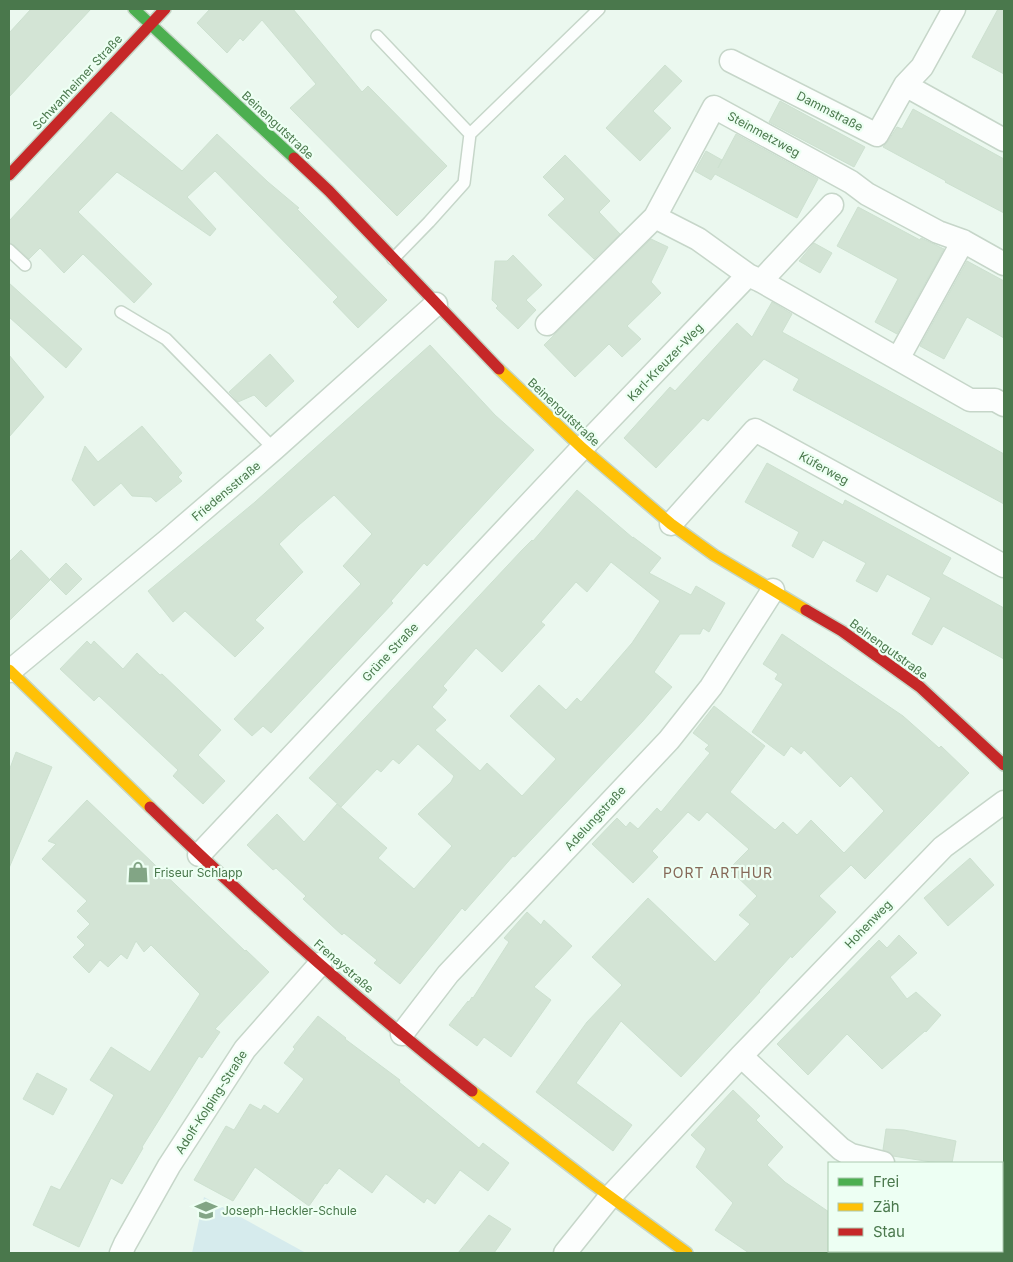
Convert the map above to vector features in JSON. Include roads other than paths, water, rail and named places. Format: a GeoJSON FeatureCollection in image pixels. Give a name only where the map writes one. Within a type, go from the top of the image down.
{"type":"FeatureCollection","features":[{"type":"Feature","properties":{"kind":"street","name":"Beinengutstraße"},"geometry":{"type":"LineString","coordinates":[[134,9],[329,191],[506,377],[582,448],[671,524],[714,556],[842,631],[920,687],[1004,765]]}},
{"type":"Feature","properties":{"kind":"street","name":"Schwanheimer Straße"},"geometry":{"type":"LineString","coordinates":[[9,175],[165,9]]}},
{"type":"Feature","properties":{"kind":"street","name":"Dammstraße"},"geometry":{"type":"LineString","coordinates":[[731,61],[878,135],[905,85],[922,67],[954,9]]}},
{"type":"Feature","properties":{"kind":"street"},"geometry":{"type":"LineString","coordinates":[[905,85],[1004,140]]}},
{"type":"Feature","properties":{"kind":"street","name":"Steinmetzweg"},"geometry":{"type":"LineString","coordinates":[[548,324],[655,217],[714,107],[851,182],[867,194],[938,232],[963,241],[1004,264]]}},
{"type":"Feature","properties":{"kind":"street","name":"Karl-Kreuzer-Weg"},"geometry":{"type":"LineString","coordinates":[[582,448],[754,278],[832,205]]}},
{"type":"Feature","properties":{"kind":"street"},"geometry":{"type":"LineString","coordinates":[[655,217],[698,239],[754,278],[970,400],[995,400],[1004,404]]}},
{"type":"Feature","properties":{"kind":"street"},"geometry":{"type":"LineString","coordinates":[[898,359],[963,241]]}},
{"type":"Feature","properties":{"kind":"street","name":"Friedensstraße"},"geometry":{"type":"LineString","coordinates":[[9,671],[274,450],[436,304]]}},
{"type":"Feature","properties":{"kind":"street","name":"Küferweg"},"geometry":{"type":"LineString","coordinates":[[671,524],[755,430],[1004,566]]}},
{"type":"Feature","properties":{"kind":"street","name":"Grüne Straße"},"geometry":{"type":"LineString","coordinates":[[199,855],[582,448]]}},
{"type":"Feature","properties":{"kind":"street","name":"Adelungstraße"},"geometry":{"type":"LineString","coordinates":[[402,1034],[448,974],[669,740],[711,687],[773,590]]}},
{"type":"Feature","properties":{"kind":"street","name":"Frenaystraße"},"geometry":{"type":"LineString","coordinates":[[9,671],[199,855],[320,964],[484,1101],[609,1198],[687,1253]]}},
{"type":"Feature","properties":{"kind":"street","name":"Hohenweg"},"geometry":{"type":"LineString","coordinates":[[565,1253],[609,1198],[741,1056],[942,847],[1004,802]]}},
{"type":"Feature","properties":{"kind":"street","name":"Adolf-Kolping-Straße"},"geometry":{"type":"LineString","coordinates":[[122,1253],[125,1244],[169,1166],[245,1049],[320,964]]}},
{"type":"Feature","properties":{"kind":"street"},"geometry":{"type":"LineString","coordinates":[[741,1056],[841,1148],[851,1155],[879,1162]]}},
{"type":"Feature","properties":{"kind":"lane"},"geometry":{"type":"LineString","coordinates":[[393,259],[464,183],[470,134],[599,9]]}},
{"type":"Feature","properties":{"kind":"lane"},"geometry":{"type":"LineString","coordinates":[[376,36],[470,134]]}},
{"type":"Feature","properties":{"kind":"lane"},"geometry":{"type":"LineString","coordinates":[[9,250],[25,265]]}},
{"type":"Feature","properties":{"kind":"lane"},"geometry":{"type":"LineString","coordinates":[[122,312],[166,339],[274,450]]}},
{"type":"Feature","properties":{"kind":"place","name":"Friseur Schlapp"},"geometry":{"type":"Point","coordinates":[138,872]}},
{"type":"Feature","properties":{"kind":"place","name":"Joseph-Heckler-Schule"},"geometry":{"type":"Point","coordinates":[206,1210]}},
{"type":"Feature","properties":{"kind":"district","name":"PORT ARTHUR"},"geometry":{"type":"Point","coordinates":[718,872]}}]}
